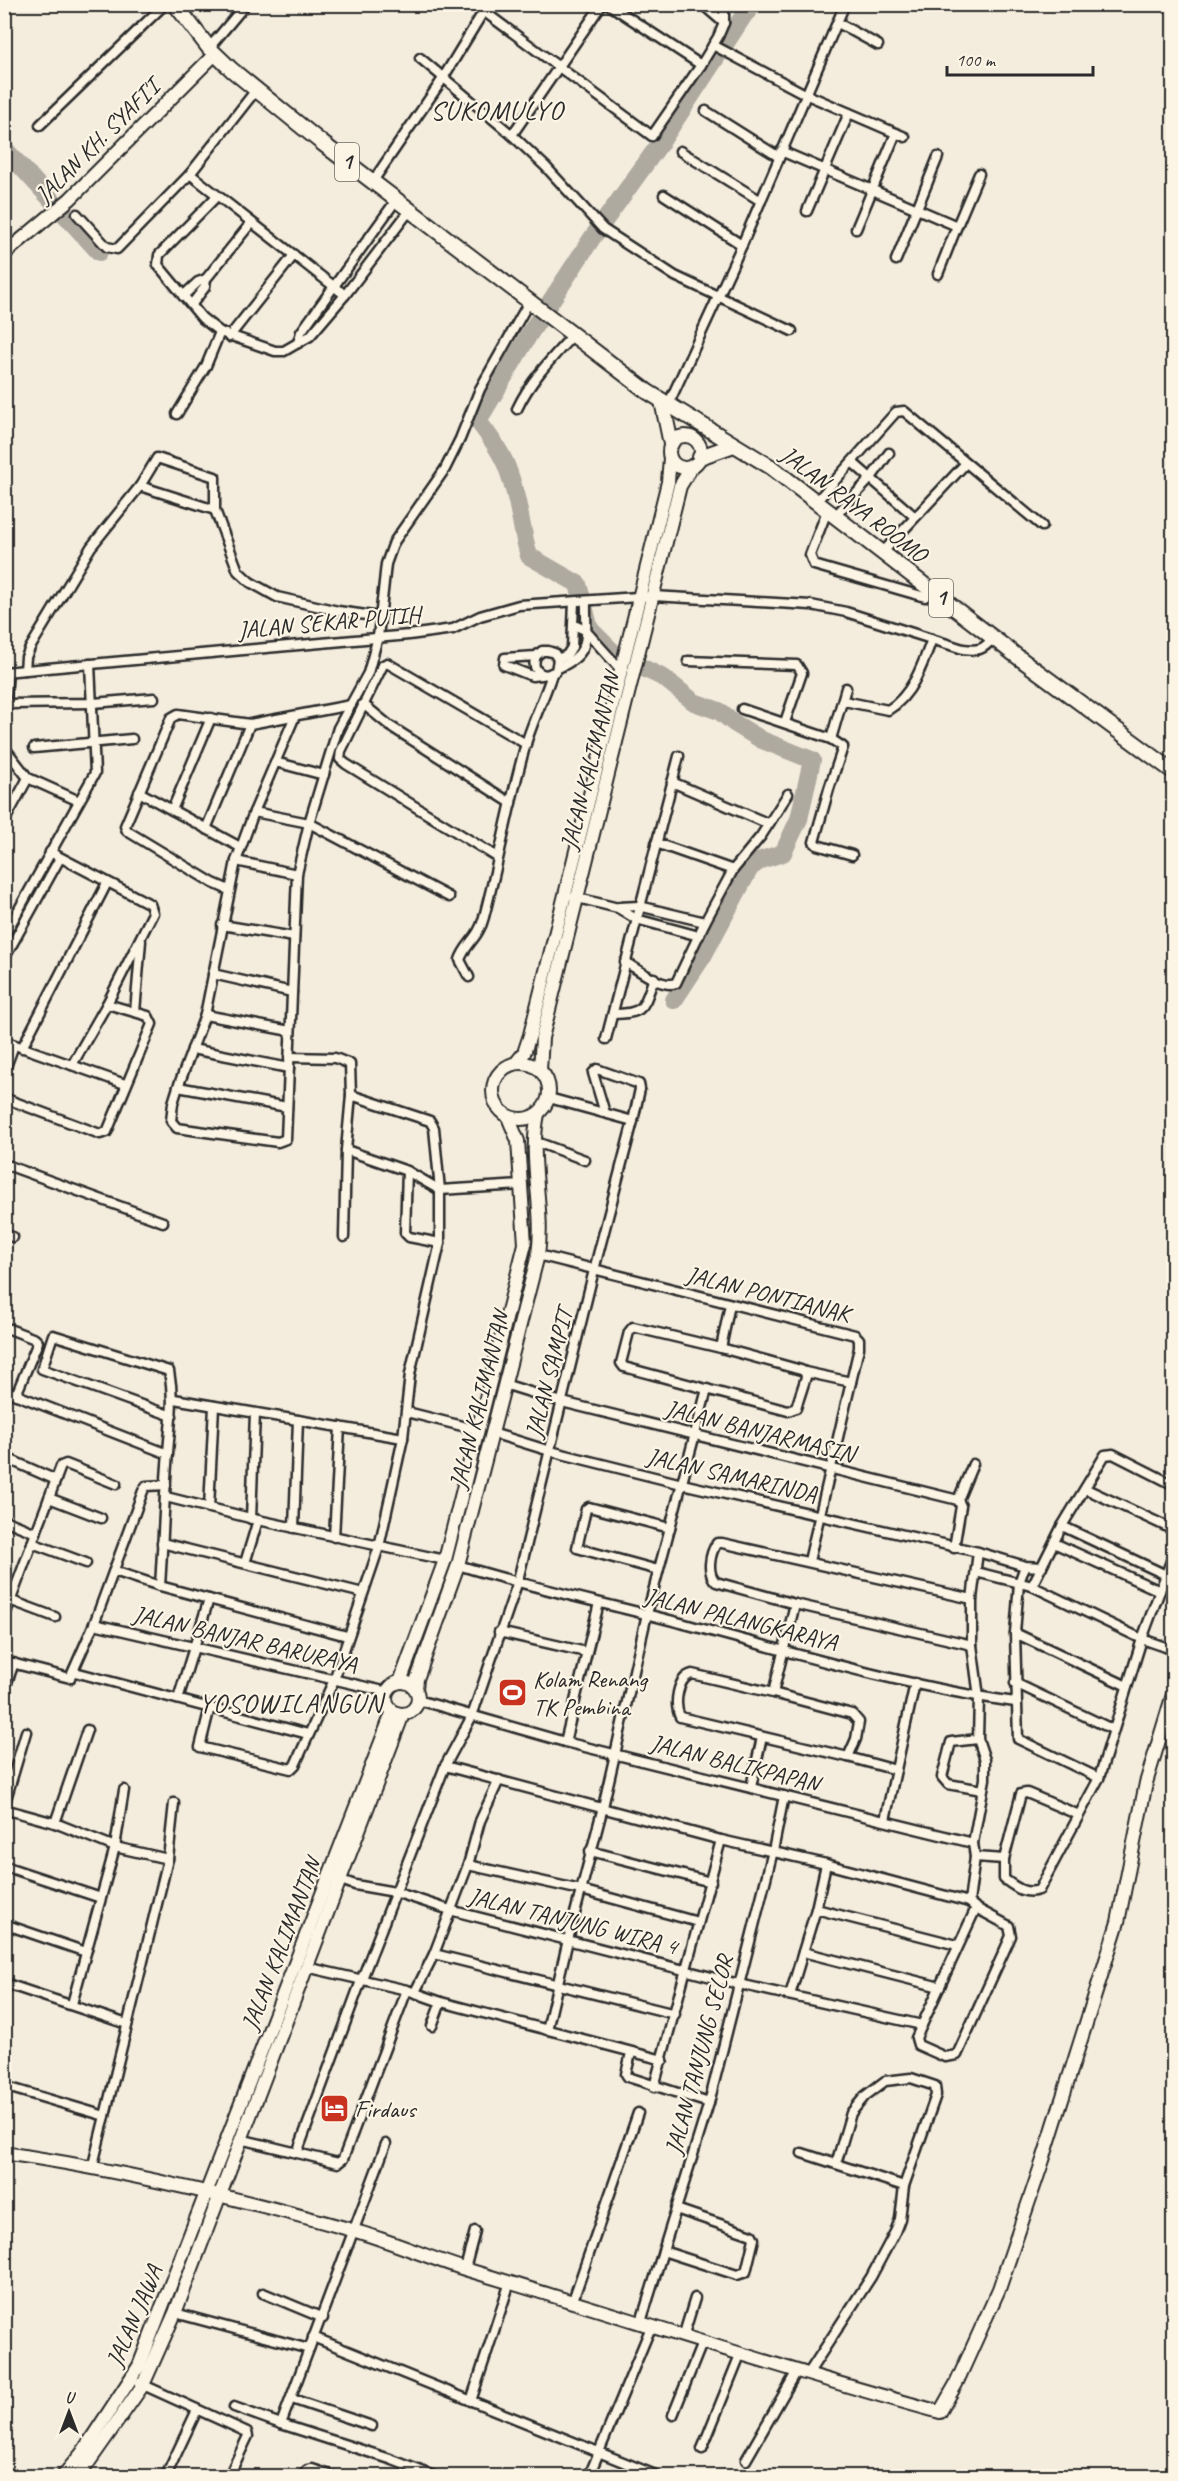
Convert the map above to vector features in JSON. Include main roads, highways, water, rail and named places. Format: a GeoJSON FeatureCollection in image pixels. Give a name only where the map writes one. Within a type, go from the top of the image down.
{"type":"FeatureCollection","features":[{"type":"Feature","properties":{"kind":"highway","name":"1"},"geometry":{"type":"LineString","coordinates":[[175,4],[212,51],[256,90],[550,318],[665,403],[706,428]]}},
{"type":"Feature","properties":{"kind":"highway"},"geometry":{"type":"LineString","coordinates":[[665,403],[673,447]]}},
{"type":"Feature","properties":{"kind":"highway","name":"JALAN RAYA ROOMO"},"geometry":{"type":"LineString","coordinates":[[706,428],[771,467],[815,503],[1173,772]]}},
{"type":"Feature","properties":{"kind":"highway"},"geometry":{"type":"LineString","coordinates":[[697,456],[734,445]]}},
{"type":"Feature","properties":{"kind":"main road","name":"JALAN KH. SYAFI'I"},"geometry":{"type":"LineString","coordinates":[[4,254],[70,199],[212,51]]}},
{"type":"Feature","properties":{"kind":"main road","name":"JALAN KALIMANTAN"},"geometry":{"type":"LineString","coordinates":[[626,671],[637,658],[646,596],[669,482],[673,447],[691,418]]}},
{"type":"Feature","properties":{"kind":"main road","name":"JALAN KALIMANTAN"},"geometry":{"type":"LineString","coordinates":[[540,1070],[540,1048],[571,896],[626,671],[628,649],[680,486],[697,456],[706,428]]}},
{"type":"Feature","properties":{"kind":"main road"},"geometry":{"type":"LineString","coordinates":[[693,439],[697,456],[682,468],[673,463],[673,447],[693,439]]}},
{"type":"Feature","properties":{"kind":"main road","name":"JALAN KALIMANTAN"},"geometry":{"type":"LineString","coordinates":[[516,1063],[524,1053],[530,1035],[571,896]]}},
{"type":"Feature","properties":{"kind":"main road"},"geometry":{"type":"LineString","coordinates":[[516,1063],[533,1065],[540,1070],[549,1088],[549,1098],[538,1114],[529,1119],[518,1120],[508,1117],[495,1105],[492,1087],[500,1071],[516,1063]]}},
{"type":"Feature","properties":{"kind":"main road","name":"JALAN KALIMANTAN"},"geometry":{"type":"LineString","coordinates":[[417,1695],[417,1679],[458,1565],[538,1255],[540,1234],[534,1141],[538,1114]]}},
{"type":"Feature","properties":{"kind":"main road","name":"JALAN KALIMANTAN"},"geometry":{"type":"LineString","coordinates":[[400,1682],[445,1560],[525,1244],[518,1141],[508,1117]]}},
{"type":"Feature","properties":{"kind":"main road"},"geometry":{"type":"LineString","coordinates":[[509,1309],[523,1312]]}},
{"type":"Feature","properties":{"kind":"main road"},"geometry":{"type":"LineString","coordinates":[[470,1461],[484,1465]]}},
{"type":"Feature","properties":{"kind":"main road"},"geometry":{"type":"LineString","coordinates":[[400,1682],[412,1685],[417,1695],[413,1710],[398,1713],[387,1703],[388,1692],[400,1682]]}},
{"type":"Feature","properties":{"kind":"main road"},"geometry":{"type":"LineString","coordinates":[[4,2153],[212,2194],[353,2230],[572,2303],[831,2382],[940,2412],[956,2384],[999,2289],[1118,1922],[1146,1784],[1173,1690]]}},
{"type":"Feature","properties":{"kind":"main road","name":"JALAN KALIMANTAN"},"geometry":{"type":"LineString","coordinates":[[212,2194],[398,1713]]}},
{"type":"Feature","properties":{"kind":"main road","name":"JALAN KALIMANTAN"},"geometry":{"type":"LineString","coordinates":[[212,2194],[240,2139],[274,2034],[306,1967],[335,1878]]}},
{"type":"Feature","properties":{"kind":"main road","name":"JALAN JAWA"},"geometry":{"type":"LineString","coordinates":[[81,2476],[143,2385],[175,2313],[212,2194]]}},
{"type":"Feature","properties":{"kind":"main road","name":"JALAN JAWA"},"geometry":{"type":"LineString","coordinates":[[63,2476],[82,2453],[132,2379],[212,2194]]}},
{"type":"Feature","properties":{"kind":"waterway"},"geometry":{"type":"LineString","coordinates":[[674,1000],[703,956],[750,868],[761,860],[783,853],[799,819],[812,760],[762,740],[719,711],[694,702],[664,678],[616,655],[590,629],[578,584],[529,556],[506,466],[496,446],[478,421],[530,333],[592,238],[659,145],[744,15],[755,4]]}},
{"type":"Feature","properties":{"kind":"waterway"},"geometry":{"type":"LineString","coordinates":[[4,148],[99,252]]}},
{"type":"Feature","properties":{"kind":"place","name":"Kolam Renang TK Pembina"},"geometry":{"type":"Point","coordinates":[512,1693]}},
{"type":"Feature","properties":{"kind":"place","name":"Firdaus"},"geometry":{"type":"Point","coordinates":[334,2109]}},
{"type":"Feature","properties":{"kind":"district","name":"SUKOMULYO"},"geometry":{"type":"Point","coordinates":[497,110]}},
{"type":"Feature","properties":{"kind":"district","name":"YOSOWILANGUN"},"geometry":{"type":"Point","coordinates":[291,1703]}}]}
